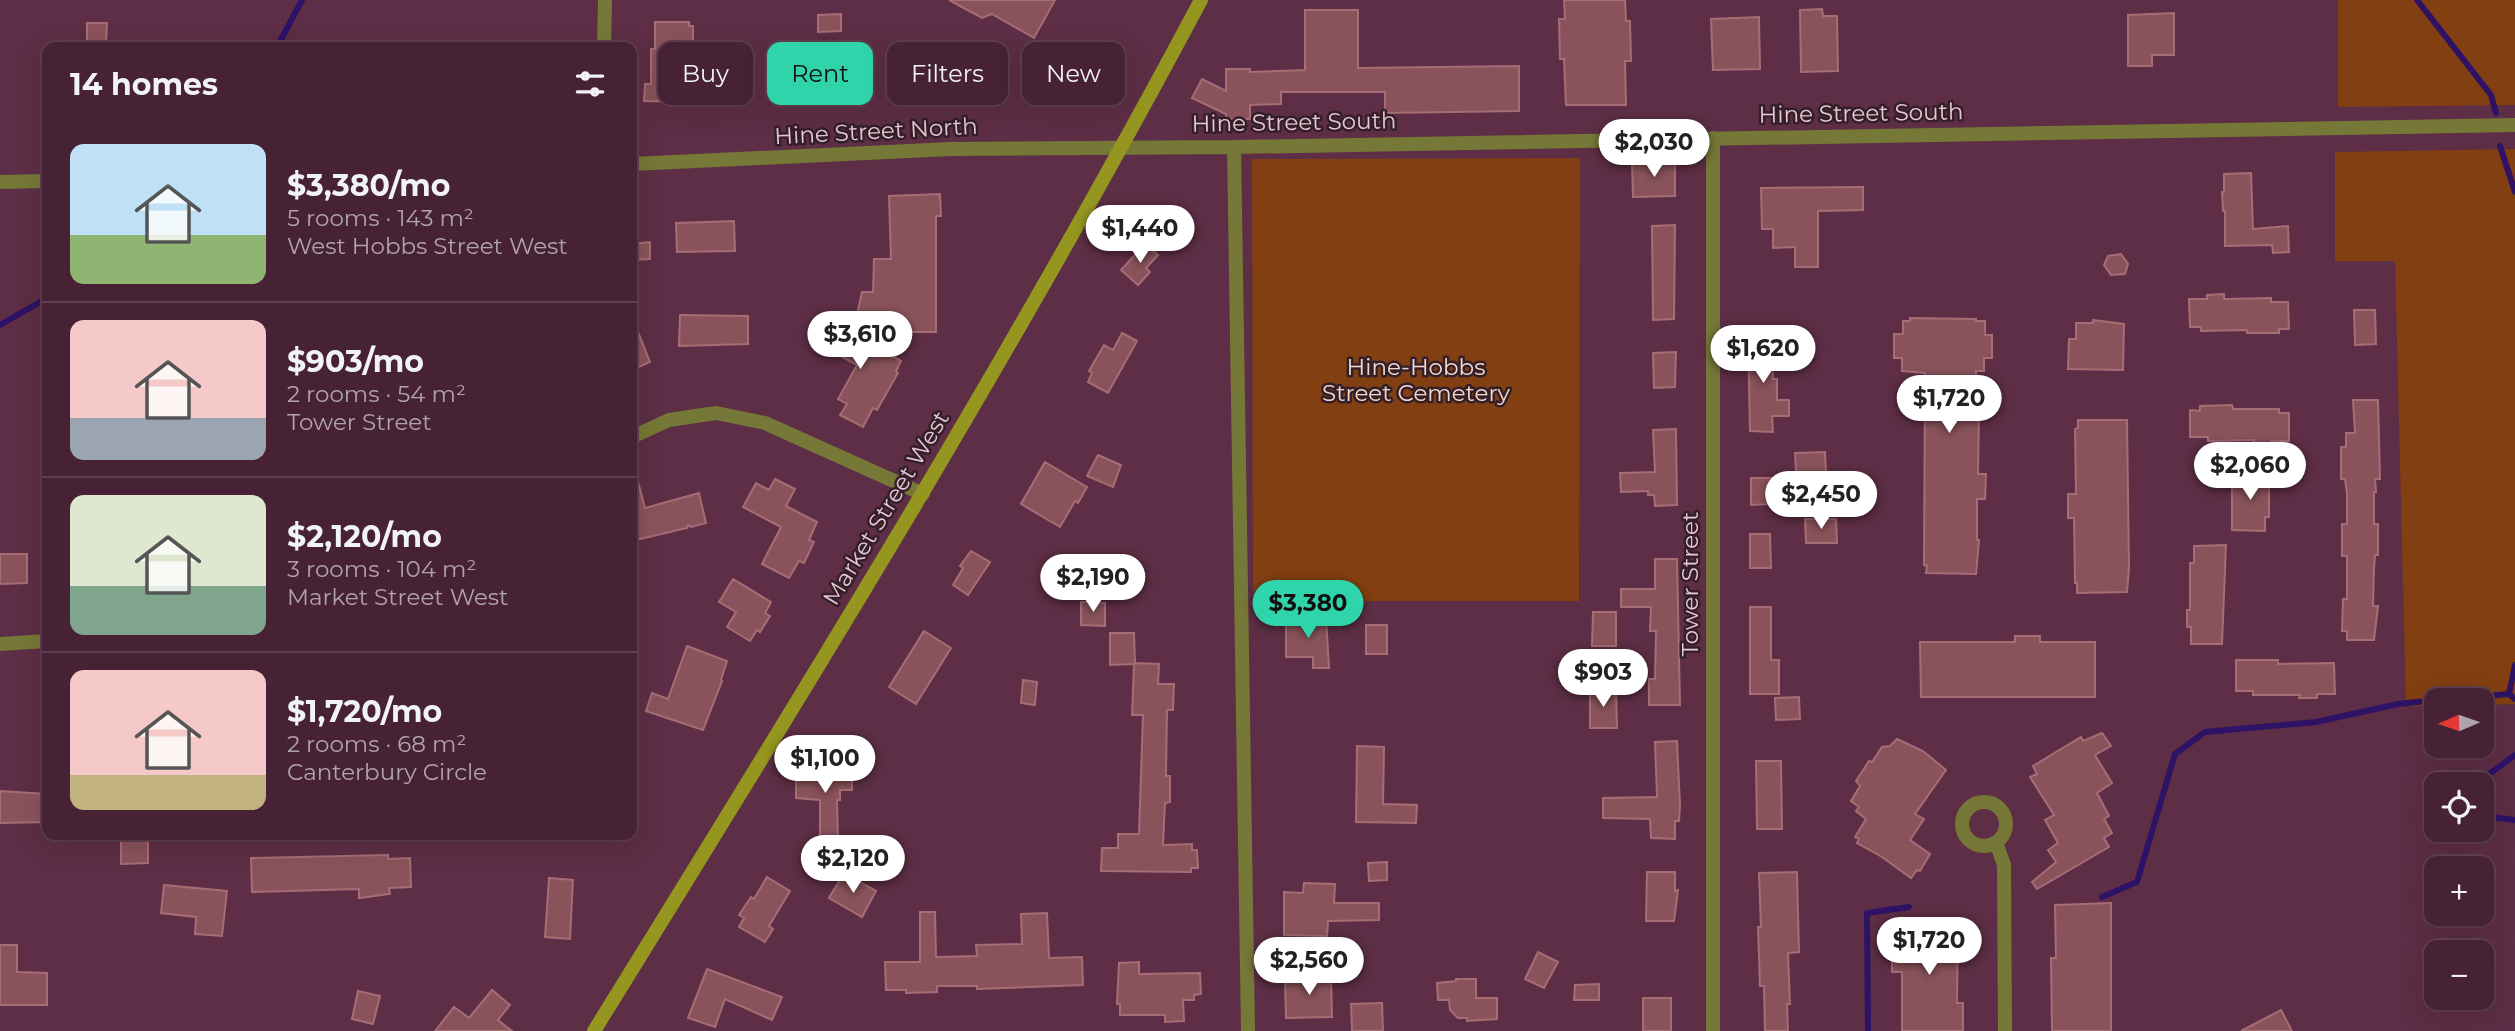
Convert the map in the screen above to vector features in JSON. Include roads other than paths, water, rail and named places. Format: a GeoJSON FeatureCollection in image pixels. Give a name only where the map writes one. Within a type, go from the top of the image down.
{"type":"FeatureCollection","features":[{"type":"Feature","properties":{"kind":"main road","name":"Market Street West"},"geometry":{"type":"LineString","coordinates":[[594,1031],[923,494],[1123,146],[1201,0]]}},
{"type":"Feature","properties":{"kind":"street"},"geometry":{"type":"LineString","coordinates":[[604,42],[605,0]]}},
{"type":"Feature","properties":{"kind":"street","name":"Hine Street South"},"geometry":{"type":"LineString","coordinates":[[1123,146],[1234,147],[2515,125]]}},
{"type":"Feature","properties":{"kind":"street","name":"Tower Street"},"geometry":{"type":"LineString","coordinates":[[1713,138],[1713,1031]]}},
{"type":"Feature","properties":{"kind":"street","name":"Hine Street North"},"geometry":{"type":"LineString","coordinates":[[637,164],[951,149],[1123,146]]}},
{"type":"Feature","properties":{"kind":"street"},"geometry":{"type":"LineString","coordinates":[[1234,147],[1248,1031]]}},
{"type":"Feature","properties":{"kind":"street"},"geometry":{"type":"LineString","coordinates":[[0,182],[42,181]]}},
{"type":"Feature","properties":{"kind":"street"},"geometry":{"type":"LineString","coordinates":[[637,435],[668,420],[716,413],[765,423],[923,494]]}},
{"type":"Feature","properties":{"kind":"street"},"geometry":{"type":"LineString","coordinates":[[0,644],[42,641]]}},
{"type":"Feature","properties":{"kind":"street"},"geometry":{"type":"LineString","coordinates":[[1996,842],[2004,865],[2005,1031]]}},
{"type":"Feature","properties":{"kind":"waterway"},"geometry":{"type":"LineString","coordinates":[[280,42],[302,0]]}},
{"type":"Feature","properties":{"kind":"waterway"},"geometry":{"type":"LineString","coordinates":[[2417,0],[2491,95],[2496,113]]}},
{"type":"Feature","properties":{"kind":"waterway"},"geometry":{"type":"LineString","coordinates":[[2500,146],[2515,192]]}},
{"type":"Feature","properties":{"kind":"waterway"},"geometry":{"type":"LineString","coordinates":[[0,325],[42,301]]}},
{"type":"Feature","properties":{"kind":"waterway"},"geometry":{"type":"LineString","coordinates":[[2509,694],[2515,665]]}},
{"type":"Feature","properties":{"kind":"waterway"},"geometry":{"type":"LineString","coordinates":[[2494,695],[2509,694],[2515,699]]}},
{"type":"Feature","properties":{"kind":"waterway"},"geometry":{"type":"LineString","coordinates":[[2102,897],[2137,882],[2175,754],[2205,732],[2316,722],[2398,704],[2424,701]]}},
{"type":"Feature","properties":{"kind":"waterway"},"geometry":{"type":"LineString","coordinates":[[2492,772],[2515,755]]}},
{"type":"Feature","properties":{"kind":"waterway"},"geometry":{"type":"LineString","coordinates":[[2494,817],[2515,820]]}},
{"type":"Feature","properties":{"kind":"waterway"},"geometry":{"type":"LineString","coordinates":[[1868,1031],[1867,913],[1909,907]]}},
{"type":"Feature","properties":{"kind":"park label","name":"Hine-Hobbs Street Cemetery"},"geometry":{"type":"Point","coordinates":[1416,380]}}]}
